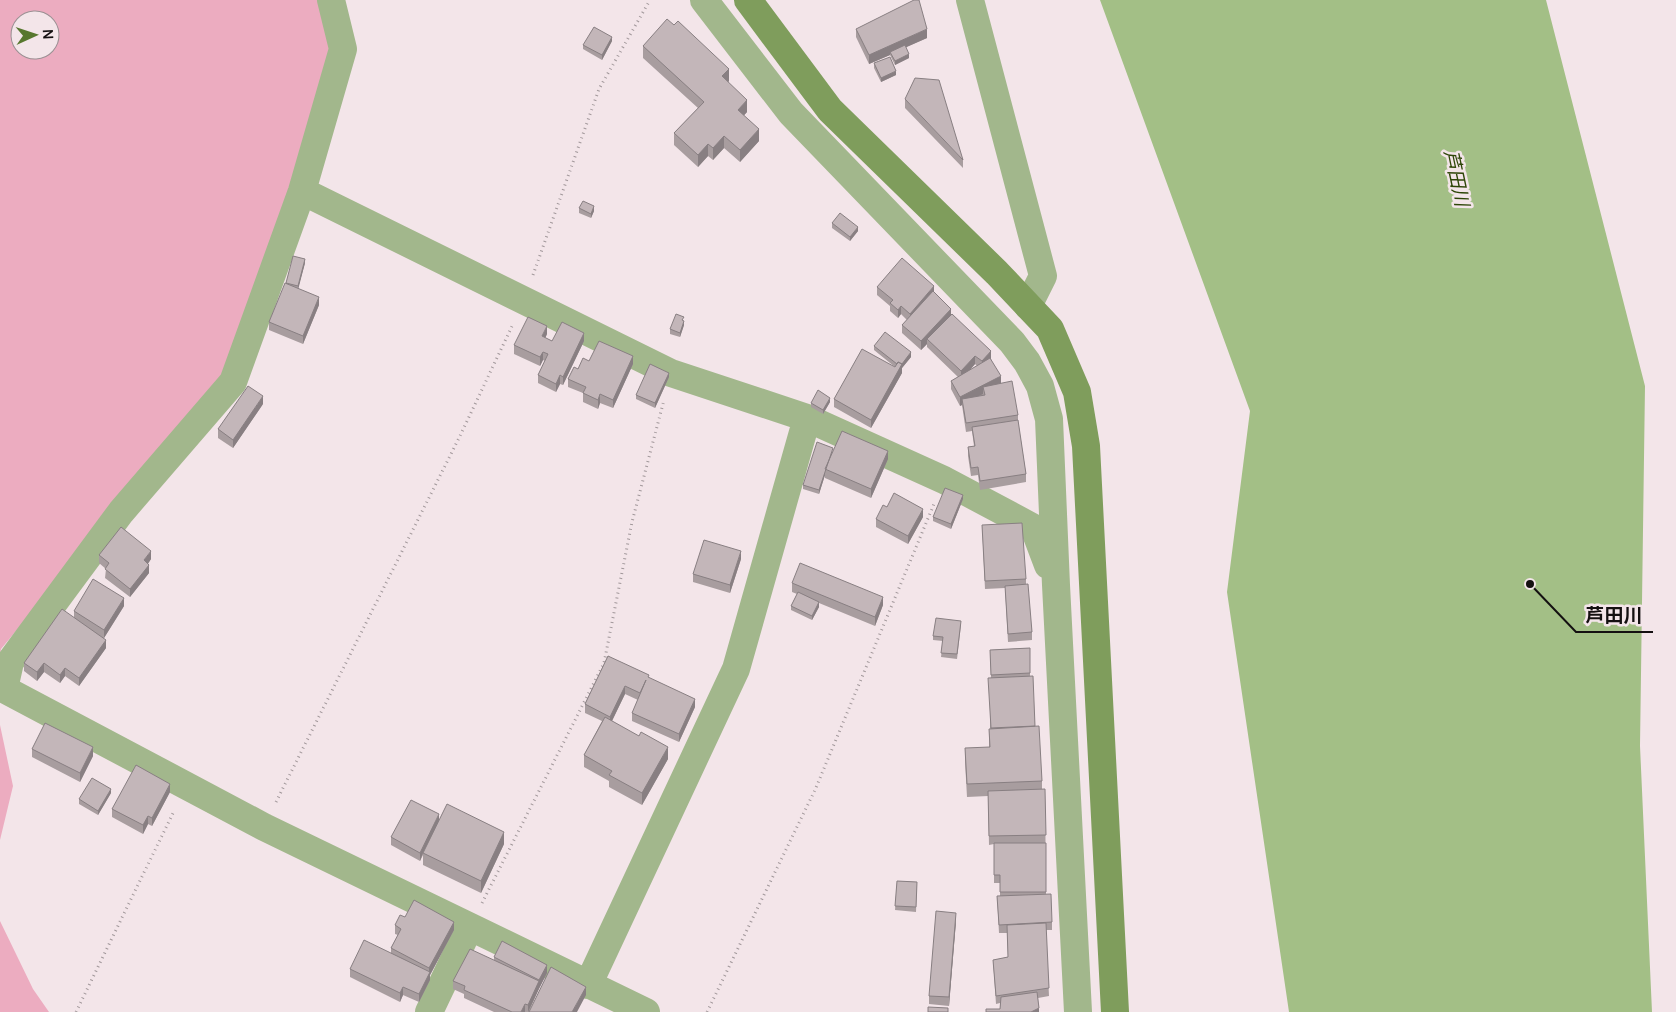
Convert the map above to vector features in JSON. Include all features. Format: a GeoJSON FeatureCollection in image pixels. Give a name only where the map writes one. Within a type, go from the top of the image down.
{"type":"FeatureCollection","features":[{"type":"Feature","properties":{"kind":"street"},"geometry":{"type":"LineString","coordinates":[[331,0],[343,48],[302,191],[233,382],[121,512],[10,662],[4,688],[264,827],[469,928],[646,1012]]}},
{"type":"Feature","properties":{"kind":"street"},"geometry":{"type":"LineString","coordinates":[[704,0],[790,112],[1012,342],[1027,362],[1040,386],[1050,419],[1056,585],[1078,1012]]}},
{"type":"Feature","properties":{"kind":"street"},"geometry":{"type":"LineString","coordinates":[[748,0],[830,110],[997,273],[1050,329],[1077,392],[1086,446],[1115,1012]]}},
{"type":"Feature","properties":{"kind":"street"},"geometry":{"type":"LineString","coordinates":[[970,0],[1043,276],[1028,306]]}},
{"type":"Feature","properties":{"kind":"street"},"geometry":{"type":"LineString","coordinates":[[302,191],[671,373],[807,418],[944,480],[1034,528],[1056,585]]}},
{"type":"Feature","properties":{"kind":"street"},"geometry":{"type":"LineString","coordinates":[[588,985],[736,669],[807,418]]}},
{"type":"Feature","properties":{"kind":"street"},"geometry":{"type":"LineString","coordinates":[[429,1012],[469,928]]}},
{"type":"Feature","properties":{"kind":"path"},"geometry":{"type":"LineString","coordinates":[[264,827],[460,436],[524,301],[599,90],[650,0]]}},
{"type":"Feature","properties":{"kind":"path"},"geometry":{"type":"LineString","coordinates":[[469,928],[604,663],[632,522],[671,373]]}},
{"type":"Feature","properties":{"kind":"path"},"geometry":{"type":"LineString","coordinates":[[707,1012],[815,790],[944,480]]}},
{"type":"Feature","properties":{"kind":"path"},"geometry":{"type":"LineString","coordinates":[[76,1012],[186,785]]}},
{"type":"Feature","properties":{"kind":"shaded area"},"geometry":{"type":"Polygon","coordinates":[[[0,0],[324,0],[337,59],[226,387],[132,491],[1,649],[0,656],[0,0]]]}},
{"type":"Feature","properties":{"kind":"shaded area"},"geometry":{"type":"Polygon","coordinates":[[[0,725],[13,786],[0,840],[0,725]]]}},
{"type":"Feature","properties":{"kind":"shaded area"},"geometry":{"type":"Polygon","coordinates":[[[0,921],[33,989],[49,1012],[0,1012],[0,921]]]}},
{"type":"Feature","properties":{"kind":"water"},"geometry":{"type":"Polygon","coordinates":[[[1100,0],[1546,0],[1645,386],[1640,746],[1652,1012],[1289,1012],[1227,592],[1250,411],[1100,0]]]}},
{"type":"Feature","properties":{"kind":"building"},"geometry":{"type":"Polygon","coordinates":[[[914,0],[919,0],[927,29],[869,55],[856,29],[914,0]]]}},
{"type":"Feature","properties":{"kind":"building"},"geometry":{"type":"Polygon","coordinates":[[[667,19],[674,25],[678,21],[729,69],[722,76],[747,100],[738,110],[759,129],[740,150],[724,136],[713,148],[708,144],[698,155],[674,133],[704,102],[643,46],[667,19]]]}},
{"type":"Feature","properties":{"kind":"building"},"geometry":{"type":"Polygon","coordinates":[[[594,27],[612,37],[602,55],[583,45],[594,27]]]}},
{"type":"Feature","properties":{"kind":"building"},"geometry":{"type":"Polygon","coordinates":[[[905,45],[909,54],[895,61],[890,52],[905,45]]]}},
{"type":"Feature","properties":{"kind":"building"},"geometry":{"type":"Polygon","coordinates":[[[890,57],[896,71],[881,78],[874,63],[890,57]]]}},
{"type":"Feature","properties":{"kind":"building"},"geometry":{"type":"Polygon","coordinates":[[[915,78],[939,80],[963,160],[905,99],[915,78]]]}},
{"type":"Feature","properties":{"kind":"building"},"geometry":{"type":"Polygon","coordinates":[[[583,201],[594,206],[591,214],[579,208],[583,201]]]}},
{"type":"Feature","properties":{"kind":"building"},"geometry":{"type":"Polygon","coordinates":[[[840,213],[858,227],[850,237],[832,223],[840,213]]]}},
{"type":"Feature","properties":{"kind":"building"},"geometry":{"type":"Polygon","coordinates":[[[293,256],[305,259],[298,286],[286,283],[293,256]]]}},
{"type":"Feature","properties":{"kind":"building"},"geometry":{"type":"Polygon","coordinates":[[[902,258],[934,286],[910,314],[901,306],[898,310],[890,303],[893,300],[877,287],[902,258]]]}},
{"type":"Feature","properties":{"kind":"building"},"geometry":{"type":"Polygon","coordinates":[[[285,283],[319,297],[303,336],[269,322],[285,283]]]}},
{"type":"Feature","properties":{"kind":"building"},"geometry":{"type":"Polygon","coordinates":[[[933,291],[951,309],[921,341],[902,325],[933,291]]]}},
{"type":"Feature","properties":{"kind":"building"},"geometry":{"type":"Polygon","coordinates":[[[676,314],[684,317],[680,333],[670,329],[676,314]]]}},
{"type":"Feature","properties":{"kind":"building"},"geometry":{"type":"Polygon","coordinates":[[[952,314],[991,351],[982,361],[975,356],[961,371],[927,339],[952,314]]]}},
{"type":"Feature","properties":{"kind":"building"},"geometry":{"type":"Polygon","coordinates":[[[528,317],[547,326],[542,336],[552,341],[562,322],[584,333],[563,377],[560,375],[556,384],[538,375],[548,354],[543,352],[540,357],[514,345],[528,317]]]}},
{"type":"Feature","properties":{"kind":"building"},"geometry":{"type":"Polygon","coordinates":[[[885,332],[911,352],[902,364],[898,362],[897,364],[874,346],[885,332]]]}},
{"type":"Feature","properties":{"kind":"building"},"geometry":{"type":"Polygon","coordinates":[[[599,341],[633,356],[613,400],[600,394],[598,400],[583,393],[586,387],[568,379],[574,367],[578,369],[583,358],[589,361],[599,341]]]}},
{"type":"Feature","properties":{"kind":"building"},"geometry":{"type":"Polygon","coordinates":[[[862,349],[895,367],[898,362],[902,364],[871,420],[834,399],[862,349]]]}},
{"type":"Feature","properties":{"kind":"building"},"geometry":{"type":"Polygon","coordinates":[[[990,358],[1001,376],[960,397],[951,381],[990,358]]]}},
{"type":"Feature","properties":{"kind":"building"},"geometry":{"type":"Polygon","coordinates":[[[650,364],[669,373],[655,403],[636,395],[650,364]]]}},
{"type":"Feature","properties":{"kind":"building"},"geometry":{"type":"Polygon","coordinates":[[[1012,381],[1018,415],[966,423],[962,399],[985,395],[983,387],[1012,381]]]}},
{"type":"Feature","properties":{"kind":"building"},"geometry":{"type":"Polygon","coordinates":[[[248,386],[263,396],[233,440],[218,429],[248,386]]]}},
{"type":"Feature","properties":{"kind":"building"},"geometry":{"type":"Polygon","coordinates":[[[818,390],[830,398],[823,410],[811,403],[818,390]]]}},
{"type":"Feature","properties":{"kind":"building"},"geometry":{"type":"Polygon","coordinates":[[[1018,420],[1026,474],[980,481],[978,467],[971,468],[968,447],[975,446],[972,427],[1018,420]]]}},
{"type":"Feature","properties":{"kind":"building"},"geometry":{"type":"Polygon","coordinates":[[[842,431],[888,451],[871,489],[825,469],[842,431]]]}},
{"type":"Feature","properties":{"kind":"building"},"geometry":{"type":"Polygon","coordinates":[[[817,442],[833,448],[819,490],[803,485],[817,442]]]}},
{"type":"Feature","properties":{"kind":"building"},"geometry":{"type":"Polygon","coordinates":[[[945,488],[963,495],[951,524],[933,517],[945,488]]]}},
{"type":"Feature","properties":{"kind":"building"},"geometry":{"type":"Polygon","coordinates":[[[894,493],[923,509],[908,536],[876,519],[883,505],[887,507],[894,493]]]}},
{"type":"Feature","properties":{"kind":"building"},"geometry":{"type":"Polygon","coordinates":[[[1022,523],[1026,579],[985,581],[982,525],[1022,523]]]}},
{"type":"Feature","properties":{"kind":"building"},"geometry":{"type":"Polygon","coordinates":[[[121,527],[151,551],[144,560],[149,565],[130,589],[105,569],[109,563],[99,555],[121,527]]]}},
{"type":"Feature","properties":{"kind":"building"},"geometry":{"type":"Polygon","coordinates":[[[704,540],[741,551],[730,585],[693,574],[704,540]]]}},
{"type":"Feature","properties":{"kind":"building"},"geometry":{"type":"Polygon","coordinates":[[[800,563],[883,597],[875,617],[792,583],[800,563]]]}},
{"type":"Feature","properties":{"kind":"building"},"geometry":{"type":"Polygon","coordinates":[[[93,579],[124,598],[104,630],[74,611],[93,579]]]}},
{"type":"Feature","properties":{"kind":"building"},"geometry":{"type":"Polygon","coordinates":[[[1028,584],[1032,632],[1008,634],[1005,586],[1028,584]]]}},
{"type":"Feature","properties":{"kind":"building"},"geometry":{"type":"Polygon","coordinates":[[[798,592],[819,602],[812,616],[791,606],[798,592]]]}},
{"type":"Feature","properties":{"kind":"building"},"geometry":{"type":"Polygon","coordinates":[[[62,609],[106,640],[79,678],[65,668],[60,675],[44,663],[37,672],[24,663],[62,609]]]}},
{"type":"Feature","properties":{"kind":"building"},"geometry":{"type":"Polygon","coordinates":[[[936,618],[961,621],[957,654],[941,653],[943,637],[933,636],[936,618]]]}},
{"type":"Feature","properties":{"kind":"building"},"geometry":{"type":"Polygon","coordinates":[[[1030,648],[1030,673],[991,675],[990,650],[1030,648]]]}},
{"type":"Feature","properties":{"kind":"building"},"geometry":{"type":"Polygon","coordinates":[[[608,656],[695,699],[679,734],[632,713],[646,680],[640,693],[625,686],[610,717],[585,704],[608,656]]]}},
{"type":"Feature","properties":{"kind":"building"},"geometry":{"type":"Polygon","coordinates":[[[1033,676],[1035,726],[991,728],[988,678],[1033,676]]]}},
{"type":"Feature","properties":{"kind":"building"},"geometry":{"type":"Polygon","coordinates":[[[605,717],[639,736],[641,732],[668,747],[642,793],[609,775],[612,771],[584,755],[605,717]]]}},
{"type":"Feature","properties":{"kind":"building"},"geometry":{"type":"Polygon","coordinates":[[[45,723],[93,747],[80,773],[32,749],[45,723]]]}},
{"type":"Feature","properties":{"kind":"building"},"geometry":{"type":"Polygon","coordinates":[[[1039,726],[1042,781],[967,784],[965,748],[990,747],[989,729],[1039,726]]]}},
{"type":"Feature","properties":{"kind":"building"},"geometry":{"type":"Polygon","coordinates":[[[136,765],[170,784],[152,818],[148,816],[143,825],[112,809],[136,765]]]}},
{"type":"Feature","properties":{"kind":"building"},"geometry":{"type":"Polygon","coordinates":[[[92,778],[111,789],[98,811],[79,799],[92,778]]]}},
{"type":"Feature","properties":{"kind":"building"},"geometry":{"type":"Polygon","coordinates":[[[1045,789],[1046,835],[989,836],[988,791],[1045,789]]]}},
{"type":"Feature","properties":{"kind":"building"},"geometry":{"type":"Polygon","coordinates":[[[411,800],[439,814],[420,853],[391,837],[411,800]]]}},
{"type":"Feature","properties":{"kind":"building"},"geometry":{"type":"Polygon","coordinates":[[[447,804],[504,832],[481,881],[423,853],[447,804]]]}},
{"type":"Feature","properties":{"kind":"building"},"geometry":{"type":"Polygon","coordinates":[[[994,843],[1046,843],[1046,892],[1000,892],[1000,875],[994,875],[994,843]]]}},
{"type":"Feature","properties":{"kind":"building"},"geometry":{"type":"Polygon","coordinates":[[[897,881],[917,882],[916,907],[895,906],[897,881]]]}},
{"type":"Feature","properties":{"kind":"building"},"geometry":{"type":"Polygon","coordinates":[[[1051,894],[1052,922],[999,925],[997,896],[1051,894]]]}},
{"type":"Feature","properties":{"kind":"building"},"geometry":{"type":"Polygon","coordinates":[[[414,900],[454,922],[429,968],[391,948],[401,929],[395,925],[400,915],[405,917],[414,900]]]}},
{"type":"Feature","properties":{"kind":"building"},"geometry":{"type":"Polygon","coordinates":[[[936,911],[956,913],[949,997],[929,996],[936,911]]]}},
{"type":"Feature","properties":{"kind":"building"},"geometry":{"type":"Polygon","coordinates":[[[1046,923],[1049,988],[996,996],[993,960],[1008,957],[1007,925],[1046,923]]]}},
{"type":"Feature","properties":{"kind":"building"},"geometry":{"type":"Polygon","coordinates":[[[364,940],[430,972],[419,994],[403,987],[400,993],[350,969],[364,940]]]}},
{"type":"Feature","properties":{"kind":"building"},"geometry":{"type":"Polygon","coordinates":[[[502,941],[547,965],[539,980],[494,957],[502,941]]]}},
{"type":"Feature","properties":{"kind":"building"},"geometry":{"type":"Polygon","coordinates":[[[470,949],[539,981],[528,1005],[525,1004],[521,1012],[512,1012],[464,990],[465,986],[453,981],[470,949]]]}},
{"type":"Feature","properties":{"kind":"building"},"geometry":{"type":"Polygon","coordinates":[[[551,967],[586,987],[572,1012],[529,1012],[551,967]]]}},
{"type":"Feature","properties":{"kind":"building"},"geometry":{"type":"Polygon","coordinates":[[[1037,992],[1039,1008],[1031,1012],[986,1012],[986,1009],[1000,1009],[1001,997],[1037,992]]]}},
{"type":"Feature","properties":{"kind":"building"},"geometry":{"type":"Polygon","coordinates":[[[928,1007],[948,1008],[948,1012],[928,1012],[928,1007]]]}},
{"type":"Feature","properties":{"kind":"place","name":"芦田川"},"geometry":{"type":"Point","coordinates":[1530,584]}}]}
